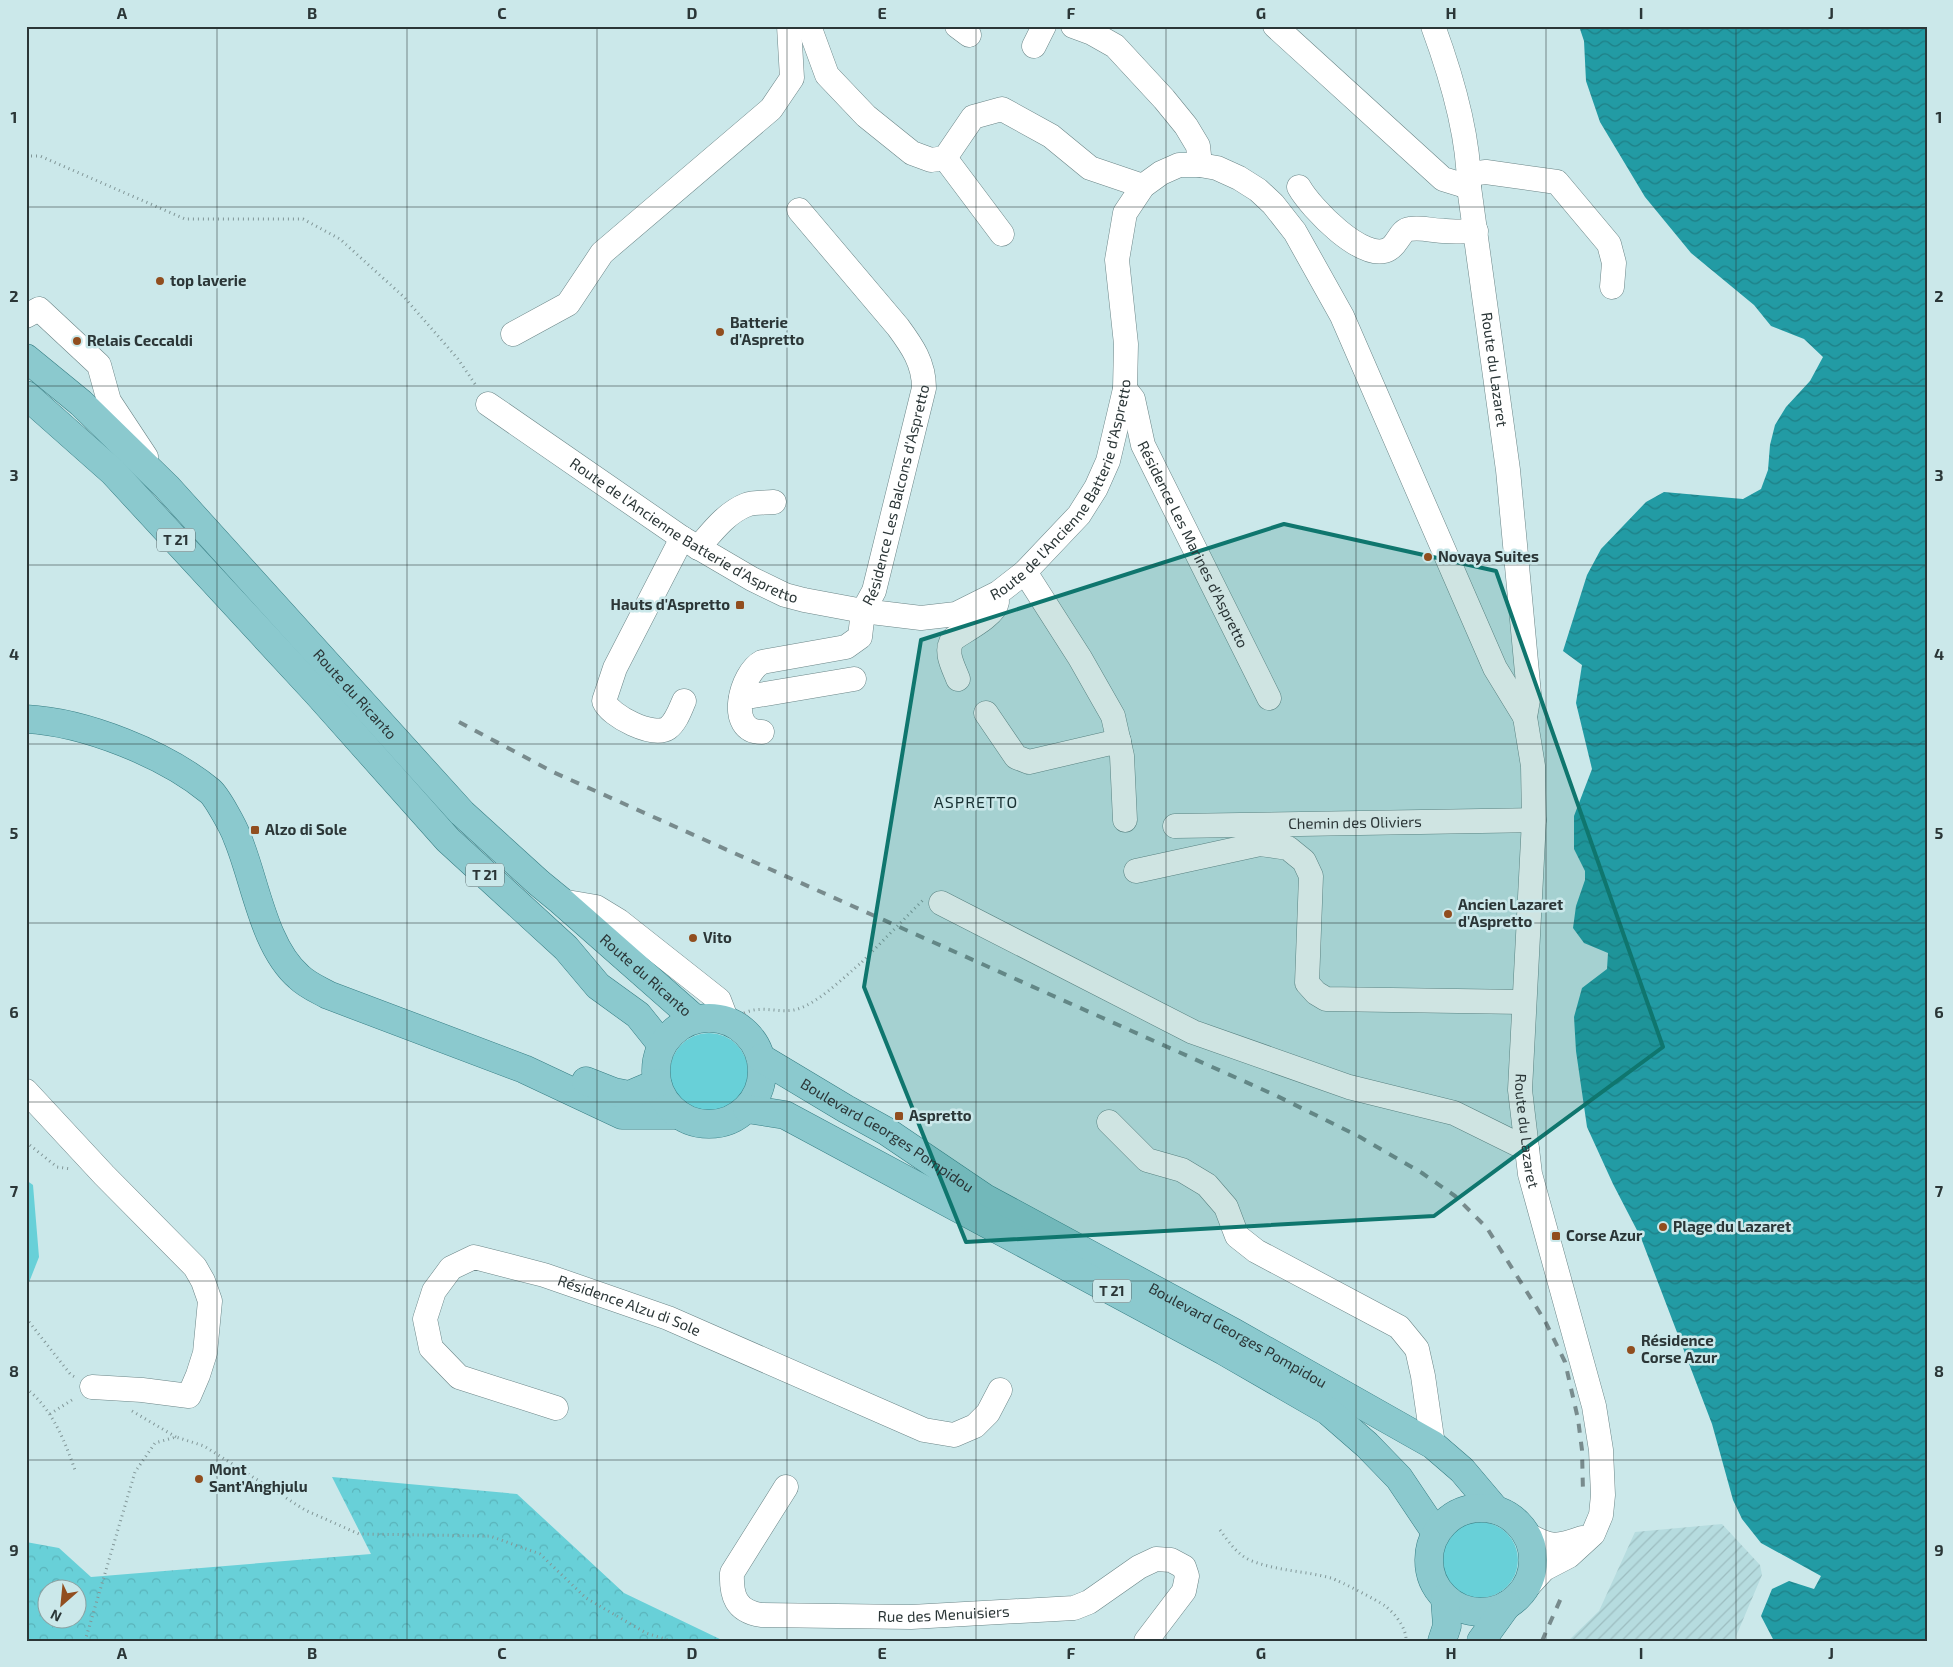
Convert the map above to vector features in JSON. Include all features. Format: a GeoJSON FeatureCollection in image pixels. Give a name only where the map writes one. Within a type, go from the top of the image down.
{"type":"FeatureCollection","features":[{"type":"Feature","properties":{"kind":"main road","name":"Route du Ricanto"},"geometry":{"type":"LineString","coordinates":[[26,358],[81,403],[167,487],[462,814],[695,1019]]}},
{"type":"Feature","properties":{"kind":"main road","name":"Route du Ricanto"},"geometry":{"type":"LineString","coordinates":[[26,395],[113,472],[324,701],[448,840],[566,948],[598,986],[638,1015],[662,1045]]}},
{"type":"Feature","properties":{"kind":"main road"},"geometry":{"type":"LineString","coordinates":[[26,719],[46,720],[105,735],[172,765],[212,793],[237,836],[258,904],[280,955],[299,977],[328,996],[524,1069],[622,1115],[679,1115]]}},
{"type":"Feature","properties":{"kind":"main road"},"geometry":{"type":"LineString","coordinates":[[711,1018],[727,1021],[749,1035],[761,1058],[762,1076],[758,1094],[747,1109],[735,1118],[721,1123],[707,1124],[692,1121],[679,1115],[669,1106],[657,1083],[656,1063],[662,1045],[676,1029],[695,1019],[711,1018]]}},
{"type":"Feature","properties":{"kind":"main road","name":"Boulevard Georges Pompidou"},"geometry":{"type":"LineString","coordinates":[[761,1058],[846,1109],[886,1130],[985,1198],[1233,1332],[1432,1445],[1462,1470],[1495,1509]]}},
{"type":"Feature","properties":{"kind":"main road"},"geometry":{"type":"LineString","coordinates":[[524,1069],[568,1074],[614,1092],[629,1095],[657,1083]]}},
{"type":"Feature","properties":{"kind":"main road","name":"Boulevard Georges Pompidou"},"geometry":{"type":"LineString","coordinates":[[747,1109],[785,1115],[1224,1351],[1328,1411],[1367,1445],[1399,1478],[1436,1533]]}},
{"type":"Feature","properties":{"kind":"main road"},"geometry":{"type":"LineString","coordinates":[[1481,1641],[1514,1600],[1529,1580],[1533,1565],[1532,1549],[1527,1534],[1513,1518],[1495,1509],[1481,1507],[1468,1509],[1455,1514],[1444,1522],[1430,1546],[1428,1560],[1430,1574],[1436,1587],[1445,1598],[1458,1607],[1475,1612],[1491,1611],[1514,1600]]}},
{"type":"Feature","properties":{"kind":"main road"},"geometry":{"type":"LineString","coordinates":[[1442,1641],[1447,1626],[1445,1598]]}},
{"type":"Feature","properties":{"kind":"street"},"geometry":{"type":"LineString","coordinates":[[513,334],[568,304],[602,253],[771,110],[792,78],[789,26]]}},
{"type":"Feature","properties":{"kind":"street"},"geometry":{"type":"LineString","coordinates":[[809,26],[827,75],[866,116],[912,153],[931,160],[945,158],[973,117],[1002,109],[1051,136],[1090,168],[1143,186]]}},
{"type":"Feature","properties":{"kind":"street"},"geometry":{"type":"LineString","coordinates":[[1073,26],[1092,33],[1115,46],[1164,99],[1186,126],[1198,146],[1200,164]]}},
{"type":"Feature","properties":{"kind":"street"},"geometry":{"type":"LineString","coordinates":[[1275,26],[1443,179],[1469,180],[1486,172],[1557,182],[1609,244],[1614,263],[1612,287]]}},
{"type":"Feature","properties":{"kind":"street","name":"Route du Lazaret"},"geometry":{"type":"LineString","coordinates":[[1433,26],[1444,58],[1469,163],[1469,180],[1508,470],[1529,694],[1525,717],[1534,766],[1534,820],[1523,1002],[1520,1090],[1530,1174],[1594,1406],[1601,1450],[1601,1516],[1593,1534],[1569,1556],[1544,1569],[1514,1600]]}},
{"type":"Feature","properties":{"kind":"street"},"geometry":{"type":"LineString","coordinates":[[945,158],[1002,234]]}},
{"type":"Feature","properties":{"kind":"street","name":"Route de l'Ancienne Batterie d'Aspretto"},"geometry":{"type":"LineString","coordinates":[[488,404],[690,543],[752,579],[785,595],[863,611],[921,618],[956,614],[998,593],[1025,572],[1078,515],[1096,488],[1108,462],[1126,389],[1126,344],[1117,260],[1125,212],[1143,186],[1161,173],[1179,165],[1200,164],[1217,168],[1239,178],[1258,190],[1273,204],[1295,232],[1342,316],[1397,444]]}},
{"type":"Feature","properties":{"kind":"street"},"geometry":{"type":"LineString","coordinates":[[1300,187],[1309,202],[1338,229],[1359,246],[1370,251],[1378,252],[1389,249],[1402,233],[1411,228],[1445,231],[1476,230]]}},
{"type":"Feature","properties":{"kind":"street","name":"Résidence Les Balcons d'Aspretto"},"geometry":{"type":"LineString","coordinates":[[799,210],[898,327],[919,360],[924,375],[924,388],[874,591],[863,611]]}},
{"type":"Feature","properties":{"kind":"street"},"geometry":{"type":"LineString","coordinates":[[26,316],[39,309],[99,365],[109,401],[167,487]]}},
{"type":"Feature","properties":{"kind":"street","name":"Résidence Les Marines d'Aspretto"},"geometry":{"type":"LineString","coordinates":[[1126,389],[1133,399],[1143,445],[1269,698]]}},
{"type":"Feature","properties":{"kind":"street","name":"Route du Lazaret"},"geometry":{"type":"LineString","coordinates":[[1397,444],[1495,668],[1525,717]]}},
{"type":"Feature","properties":{"kind":"street"},"geometry":{"type":"LineString","coordinates":[[684,701],[675,720],[668,728],[659,731],[650,730],[615,715],[606,706],[604,701],[615,668],[690,543],[747,504],[774,502]]}},
{"type":"Feature","properties":{"kind":"street"},"geometry":{"type":"LineString","coordinates":[[1025,572],[1085,666],[1113,716],[1119,740],[1125,820]]}},
{"type":"Feature","properties":{"kind":"street"},"geometry":{"type":"LineString","coordinates":[[958,679],[948,652],[949,644],[953,639],[992,613],[996,607],[998,593]]}},
{"type":"Feature","properties":{"kind":"street"},"geometry":{"type":"LineString","coordinates":[[762,732],[745,727],[739,705],[749,675],[755,666],[762,662],[846,647],[860,637],[863,611]]}},
{"type":"Feature","properties":{"kind":"street"},"geometry":{"type":"LineString","coordinates":[[741,698],[854,679]]}},
{"type":"Feature","properties":{"kind":"street"},"geometry":{"type":"LineString","coordinates":[[986,713],[1016,757],[1029,762],[1119,740]]}},
{"type":"Feature","properties":{"kind":"street","name":"Chemin des Oliviers"},"geometry":{"type":"LineString","coordinates":[[1175,826],[1534,820]]}},
{"type":"Feature","properties":{"kind":"street"},"geometry":{"type":"LineString","coordinates":[[1136,871],[1260,844],[1288,848],[1304,861],[1311,876],[1307,983],[1316,993],[1326,999],[1523,1002]]}},
{"type":"Feature","properties":{"kind":"street"},"geometry":{"type":"LineString","coordinates":[[561,900],[596,907],[619,921],[719,1000],[727,1021]]}},
{"type":"Feature","properties":{"kind":"street"},"geometry":{"type":"LineString","coordinates":[[932,902],[1193,1032],[1349,1087],[1454,1113],[1527,1149]]}},
{"type":"Feature","properties":{"kind":"street"},"geometry":{"type":"LineString","coordinates":[[26,1091],[92,1162],[195,1267],[203,1280],[210,1301],[205,1353],[198,1375],[188,1396],[142,1390],[92,1387]]}},
{"type":"Feature","properties":{"kind":"street"},"geometry":{"type":"LineString","coordinates":[[1109,1122],[1147,1160],[1182,1170],[1207,1185],[1226,1207],[1237,1236],[1256,1250],[1399,1327],[1417,1349],[1423,1376],[1432,1445]]}},
{"type":"Feature","properties":{"kind":"street","name":"Résidence Alzu di Sole"},"geometry":{"type":"LineString","coordinates":[[556,1408],[459,1377],[431,1348],[425,1319],[434,1292],[451,1268],[474,1257],[544,1275],[668,1318],[924,1430],[954,1435],[975,1426],[988,1414],[1000,1390]]}},
{"type":"Feature","properties":{"kind":"street","name":"Rue des Menuisiers"},"geometry":{"type":"LineString","coordinates":[[786,1487],[732,1573],[731,1588],[733,1596],[749,1613],[761,1615],[911,1617],[1074,1608],[1089,1602],[1139,1567],[1156,1559],[1171,1560],[1184,1567],[1187,1576],[1184,1591],[1146,1641]]}},
{"type":"Feature","properties":{"kind":"street"},"geometry":{"type":"LineString","coordinates":[[1527,1534],[1543,1544],[1551,1546],[1565,1544],[1593,1534]]}},
{"type":"Feature","properties":{"kind":"path"},"geometry":{"type":"LineString","coordinates":[[26,156],[40,156],[185,219],[303,218],[340,239],[404,297],[458,359],[488,404]]}},
{"type":"Feature","properties":{"kind":"path"},"geometry":{"type":"LineString","coordinates":[[727,1021],[754,1009],[794,1010],[819,998],[932,902]]}},
{"type":"Feature","properties":{"kind":"path"},"geometry":{"type":"LineString","coordinates":[[26,1142],[57,1167],[75,1170],[92,1162]]}},
{"type":"Feature","properties":{"kind":"path"},"geometry":{"type":"LineString","coordinates":[[50,1414],[92,1387]]}},
{"type":"Feature","properties":{"kind":"path"},"geometry":{"type":"LineString","coordinates":[[26,1388],[34,1394],[50,1414],[64,1440],[75,1470]]}},
{"type":"Feature","properties":{"kind":"path"},"geometry":{"type":"LineString","coordinates":[[85,1641],[135,1472],[155,1443],[176,1437],[204,1446],[305,1510],[359,1534],[490,1536],[540,1554],[586,1598],[646,1633],[671,1641]]}},
{"type":"Feature","properties":{"kind":"path"},"geometry":{"type":"LineString","coordinates":[[1220,1530],[1237,1552],[1251,1560],[1274,1568],[1332,1578],[1386,1606],[1407,1634],[1406,1641]]}},
{"type":"Feature","properties":{"kind":"highlighted area"},"geometry":{"type":"Polygon","coordinates":[[[1284,524],[1496,571],[1663,1047],[1434,1216],[966,1242],[864,987],[921,640],[1284,524]]]}},
{"type":"Feature","properties":{"kind":"shaded area"},"geometry":{"type":"Polygon","coordinates":[[[1722,1524],[1760,1565],[1762,1575],[1734,1641],[1568,1641],[1599,1611],[1635,1532],[1722,1524]]]}},
{"type":"Feature","properties":{"kind":"green space"},"geometry":{"type":"Polygon","coordinates":[[[709,1033],[724,1036],[736,1045],[745,1057],[748,1072],[745,1087],[736,1099],[724,1108],[709,1111],[694,1108],[682,1099],[673,1087],[670,1072],[673,1057],[682,1045],[694,1036],[709,1033]]]}},
{"type":"Feature","properties":{"kind":"green space"},"geometry":{"type":"Polygon","coordinates":[[[26,1180],[33,1185],[39,1257],[26,1290],[26,1180]]]}},
{"type":"Feature","properties":{"kind":"green space"},"geometry":{"type":"Polygon","coordinates":[[[332,1477],[517,1494],[624,1593],[724,1641],[26,1641],[26,1542],[59,1548],[91,1577],[371,1554],[332,1477]]]}},
{"type":"Feature","properties":{"kind":"green space"},"geometry":{"type":"Polygon","coordinates":[[[1480,1522],[1494,1525],[1507,1533],[1515,1546],[1518,1560],[1515,1574],[1507,1587],[1494,1595],[1480,1598],[1466,1595],[1453,1587],[1445,1574],[1442,1560],[1445,1546],[1453,1533],[1466,1525],[1480,1522]]]}},
{"type":"Feature","properties":{"kind":"water"},"geometry":{"type":"Polygon","coordinates":[[[1579,26],[1927,26],[1927,1641],[1774,1641],[1761,1616],[1772,1589],[1789,1581],[1814,1589],[1821,1576],[1761,1543],[1742,1519],[1733,1500],[1712,1424],[1641,1238],[1613,1184],[1587,1127],[1576,1051],[1574,1017],[1582,988],[1607,969],[1608,953],[1584,943],[1573,928],[1576,906],[1585,880],[1585,871],[1574,849],[1574,816],[1592,769],[1576,703],[1582,665],[1563,651],[1587,575],[1601,549],[1646,502],[1664,492],[1743,499],[1761,489],[1768,470],[1770,445],[1775,425],[1786,407],[1810,381],[1823,357],[1804,339],[1771,326],[1754,305],[1691,253],[1645,197],[1600,122],[1586,81],[1584,41],[1579,26]]]}},
{"type":"Feature","properties":{"kind":"railway"},"geometry":{"type":"LineString","coordinates":[[459,722],[553,772],[1277,1096],[1360,1137],[1422,1173],[1455,1196],[1487,1228],[1545,1321],[1565,1362],[1578,1419],[1582,1450],[1583,1492]]}},
{"type":"Feature","properties":{"kind":"railway"},"geometry":{"type":"LineString","coordinates":[[1542,1641],[1561,1598]]}},
{"type":"Feature","properties":{"kind":"place","name":"top laverie"},"geometry":{"type":"Point","coordinates":[160,281]}},
{"type":"Feature","properties":{"kind":"place","name":"Batterie d'Aspretto"},"geometry":{"type":"Point","coordinates":[720,332]}},
{"type":"Feature","properties":{"kind":"place","name":"Relais Ceccaldi"},"geometry":{"type":"Point","coordinates":[77,341]}},
{"type":"Feature","properties":{"kind":"place","name":"Novaya Suites"},"geometry":{"type":"Point","coordinates":[1428,557]}},
{"type":"Feature","properties":{"kind":"place","name":"Hauts d'Aspretto"},"geometry":{"type":"Point","coordinates":[740,605]}},
{"type":"Feature","properties":{"kind":"place","name":"Alzo di Sole"},"geometry":{"type":"Point","coordinates":[255,830]}},
{"type":"Feature","properties":{"kind":"place","name":"Ancien Lazaret d'Aspretto"},"geometry":{"type":"Point","coordinates":[1448,914]}},
{"type":"Feature","properties":{"kind":"place","name":"Vito"},"geometry":{"type":"Point","coordinates":[693,938]}},
{"type":"Feature","properties":{"kind":"place","name":"Aspretto"},"geometry":{"type":"Point","coordinates":[899,1116]}},
{"type":"Feature","properties":{"kind":"place","name":"Plage du Lazaret"},"geometry":{"type":"Point","coordinates":[1663,1227]}},
{"type":"Feature","properties":{"kind":"place","name":"Corse Azur"},"geometry":{"type":"Point","coordinates":[1556,1236]}},
{"type":"Feature","properties":{"kind":"place","name":"Résidence Corse Azur"},"geometry":{"type":"Point","coordinates":[1631,1350]}},
{"type":"Feature","properties":{"kind":"place","name":"Mont Sant’Anghjulu"},"geometry":{"type":"Point","coordinates":[199,1479]}},
{"type":"Feature","properties":{"kind":"district","name":"ASPRETTO"},"geometry":{"type":"Point","coordinates":[976,802]}}]}
